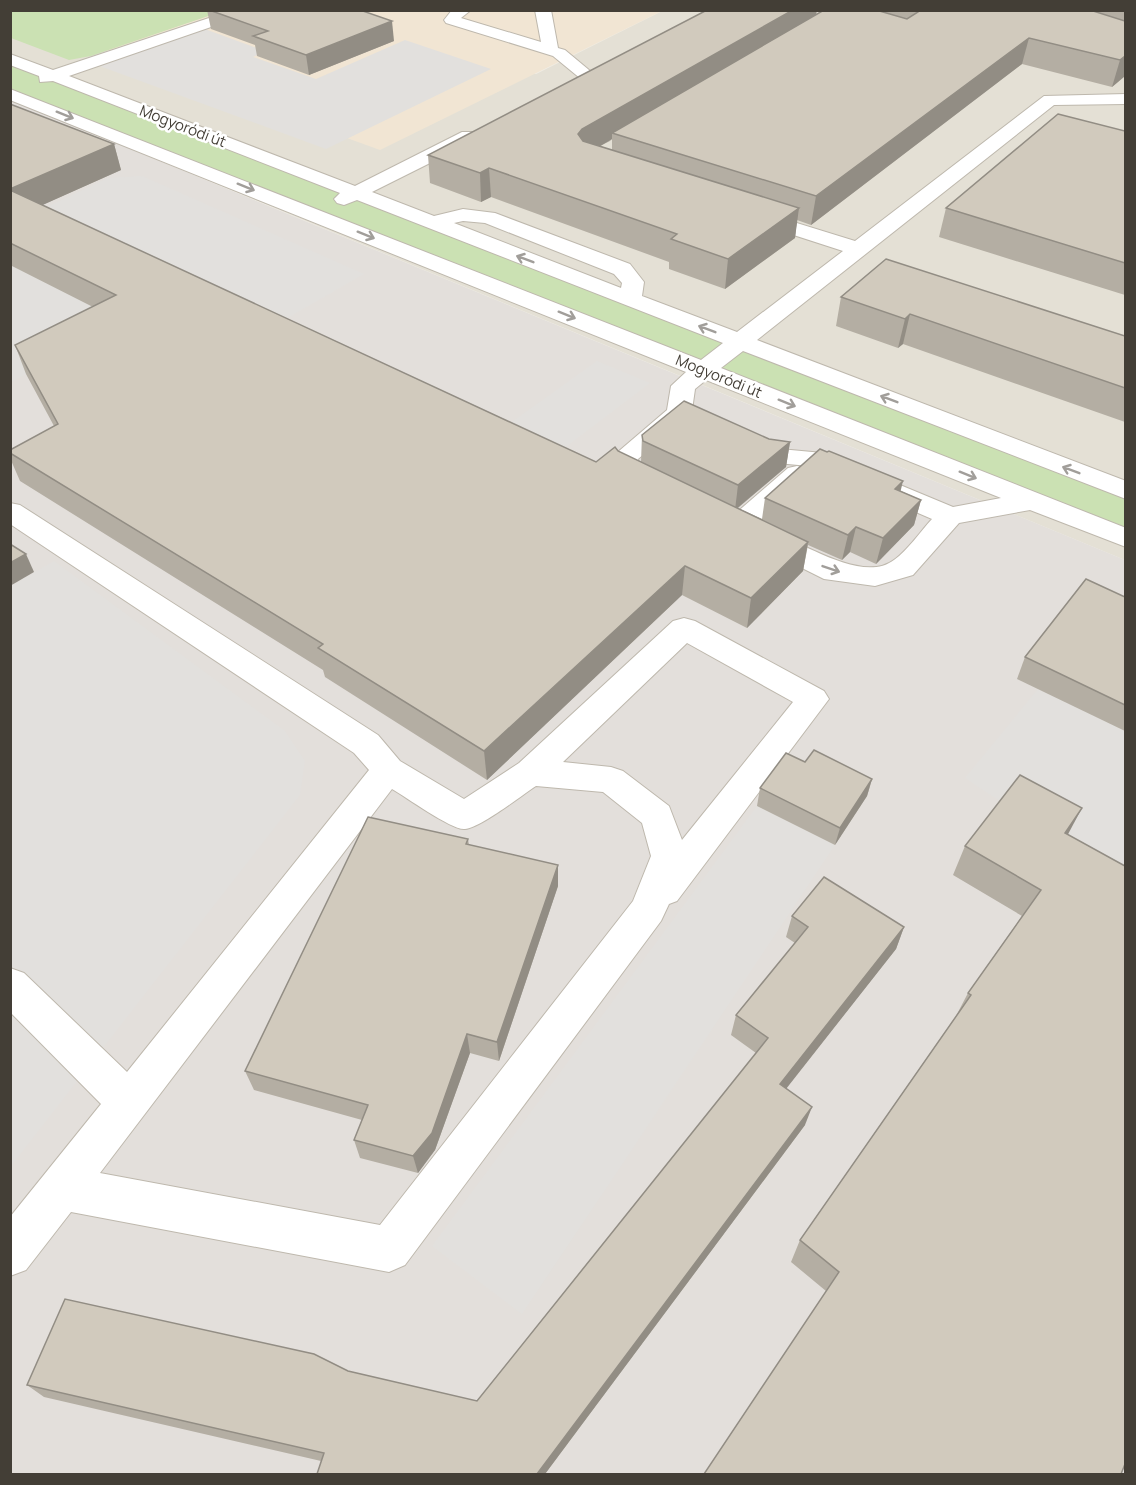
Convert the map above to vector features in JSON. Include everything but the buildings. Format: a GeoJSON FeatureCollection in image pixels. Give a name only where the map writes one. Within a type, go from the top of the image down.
{"type":"FeatureCollection","features":[{"type":"Feature","properties":{"kind":"street"},"geometry":{"type":"LineString","coordinates":[[464,10],[455,15],[452,20],[559,53],[587,75]]}},
{"type":"Feature","properties":{"kind":"street"},"geometry":{"type":"LineString","coordinates":[[543,10],[551,51]]}},
{"type":"Feature","properties":{"kind":"street"},"geometry":{"type":"LineString","coordinates":[[10,93],[53,75],[235,14]]}},
{"type":"Feature","properties":{"kind":"street","name":"Mogyoródi út"},"geometry":{"type":"LineString","coordinates":[[10,59],[1125,491]]}},
{"type":"Feature","properties":{"kind":"street"},"geometry":{"type":"LineString","coordinates":[[567,86],[608,64]]}},
{"type":"Feature","properties":{"kind":"street","name":"Mogyoródi út"},"geometry":{"type":"LineString","coordinates":[[10,93],[1125,538]]}},
{"type":"Feature","properties":{"kind":"street"},"geometry":{"type":"LineString","coordinates":[[678,496],[627,472],[626,457],[657,437],[679,413],[683,386],[1050,100],[1125,99]]}},
{"type":"Feature","properties":{"kind":"street"},"geometry":{"type":"LineString","coordinates":[[312,214],[485,127]]}},
{"type":"Feature","properties":{"kind":"street"},"geometry":{"type":"LineString","coordinates":[[735,210],[858,249]]}},
{"type":"Feature","properties":{"kind":"street"},"geometry":{"type":"LineString","coordinates":[[679,413],[775,456],[814,459],[950,516],[1032,501]]}},
{"type":"Feature","properties":{"kind":"street"},"geometry":{"type":"LineString","coordinates":[[814,459],[769,488],[728,521],[834,572],[875,576],[903,568],[950,516]]}},
{"type":"Feature","properties":{"kind":"street"},"geometry":{"type":"LineString","coordinates":[[10,511],[366,744],[388,770],[464,816],[531,772],[684,628],[813,699],[648,910],[389,1249],[62,1188]]}},
{"type":"Feature","properties":{"kind":"street"},"geometry":{"type":"LineString","coordinates":[[10,1254],[388,770]]}},
{"type":"Feature","properties":{"kind":"street"},"geometry":{"type":"LineString","coordinates":[[531,772],[611,780],[657,816],[669,855],[648,910]]}},
{"type":"Feature","properties":{"kind":"street"},"geometry":{"type":"LineString","coordinates":[[10,985],[129,1103]]}},
{"type":"Feature","properties":{"kind":"shaded area"},"geometry":{"type":"Polygon","coordinates":[[[10,11],[223,11],[536,74],[662,11],[1125,11],[1125,560],[11,99],[10,11]]]}},
{"type":"Feature","properties":{"kind":"shaded area"},"geometry":{"type":"Polygon","coordinates":[[[223,11],[662,11],[380,150],[105,50],[223,11]]]}},
{"type":"Feature","properties":{"kind":"shaded area"},"geometry":{"type":"Polygon","coordinates":[[[202,28],[265,51],[253,57],[316,79],[405,40],[491,69],[326,149],[94,64],[202,28]]]}},
{"type":"Feature","properties":{"kind":"shaded area"},"geometry":{"type":"Polygon","coordinates":[[[10,99],[1125,560],[1125,1474],[11,1474],[10,99]]]}},
{"type":"Feature","properties":{"kind":"shaded area"},"geometry":{"type":"Polygon","coordinates":[[[142,176],[364,274],[263,332],[24,218],[108,178],[142,176]]]}},
{"type":"Feature","properties":{"kind":"shaded area"},"geometry":{"type":"Polygon","coordinates":[[[11,265],[125,323],[11,382],[11,265]]]}},
{"type":"Feature","properties":{"kind":"shaded area"},"geometry":{"type":"Polygon","coordinates":[[[597,361],[650,383],[542,465],[488,439],[597,361]]]}},
{"type":"Feature","properties":{"kind":"shaded area"},"geometry":{"type":"Polygon","coordinates":[[[54,561],[285,731],[305,761],[300,795],[11,1166],[11,586],[54,561]]]}},
{"type":"Feature","properties":{"kind":"shaded area"},"geometry":{"type":"Polygon","coordinates":[[[1038,689],[1125,731],[1125,871],[1006,805],[965,778],[1038,689]]]}},
{"type":"Feature","properties":{"kind":"shaded area"},"geometry":{"type":"Polygon","coordinates":[[[757,806],[835,845],[522,1314],[432,1246],[757,806]]]}},
{"type":"Feature","properties":{"kind":"green space"},"geometry":{"type":"Polygon","coordinates":[[[10,11],[223,11],[91,56],[69,60],[11,38],[10,11]]]}},
{"type":"Feature","properties":{"kind":"green space"},"geometry":{"type":"Polygon","coordinates":[[[10,59],[1125,491],[1125,538],[11,94],[10,59]]]}}]}
